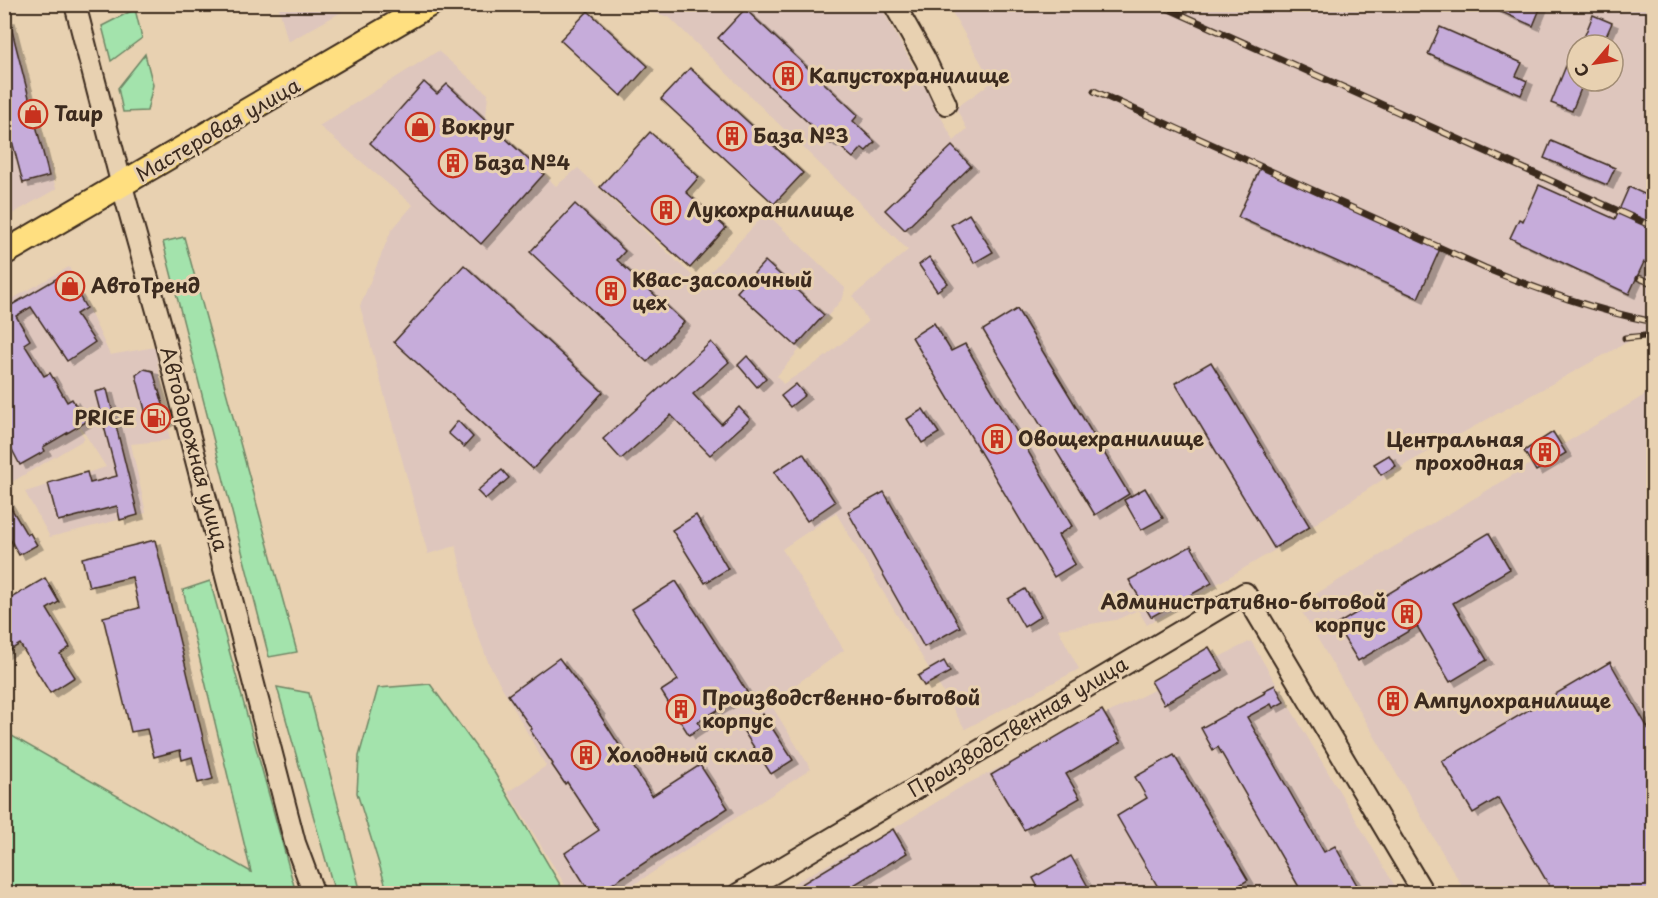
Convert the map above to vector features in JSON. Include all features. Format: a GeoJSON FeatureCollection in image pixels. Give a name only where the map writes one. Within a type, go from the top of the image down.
{"type":"FeatureCollection","features":[{"type":"Feature","properties":{"kind":"main road","name":"Мастеровая улица"},"geometry":{"type":"LineString","coordinates":[[4,253],[430,4]]}},
{"type":"Feature","properties":{"kind":"street","name":"Автодорожная улица"},"geometry":{"type":"LineString","coordinates":[[75,4],[296,843],[314,894]]}},
{"type":"Feature","properties":{"kind":"street"},"geometry":{"type":"LineString","coordinates":[[894,4],[925,59],[946,104]]}},
{"type":"Feature","properties":{"kind":"street","name":"Производственная улица"},"geometry":{"type":"LineString","coordinates":[[738,894],[1245,593],[1424,894]]}},
{"type":"Feature","properties":{"kind":"shaded area"},"geometry":{"type":"Polygon","coordinates":[[[7,4],[56,189],[5,218],[4,5],[7,4]]]}},
{"type":"Feature","properties":{"kind":"shaded area"},"geometry":{"type":"Polygon","coordinates":[[[278,4],[354,4],[354,5],[288,42],[278,4]]]}},
{"type":"Feature","properties":{"kind":"shaded area"},"geometry":{"type":"Polygon","coordinates":[[[641,5],[880,5],[954,141],[967,129],[956,108],[992,82],[948,5],[1653,5],[1653,328],[1408,463],[1275,550],[1147,625],[1138,610],[1116,620],[1058,629],[1079,669],[965,729],[836,513],[782,549],[844,650],[770,703],[811,769],[621,893],[570,893],[508,792],[546,766],[489,664],[473,622],[456,546],[428,554],[360,306],[391,231],[413,205],[319,126],[438,51],[488,94],[486,117],[556,186],[578,168],[700,283],[766,213],[845,288],[843,298],[777,376],[783,384],[821,360],[868,322],[853,296],[908,250],[669,17],[644,10],[641,5]]]}},
{"type":"Feature","properties":{"kind":"shaded area"},"geometry":{"type":"Polygon","coordinates":[[[69,267],[110,355],[155,347],[170,440],[131,444],[146,513],[50,537],[25,492],[106,467],[62,398],[85,439],[5,486],[5,303],[69,267]]]}},
{"type":"Feature","properties":{"kind":"shaded area"},"geometry":{"type":"Polygon","coordinates":[[[1653,390],[1653,893],[1466,893],[1298,605],[1653,390]]]}},
{"type":"Feature","properties":{"kind":"shaded area"},"geometry":{"type":"Polygon","coordinates":[[[1251,641],[1399,893],[774,894],[893,829],[961,787],[1251,641]]]}},
{"type":"Feature","properties":{"kind":"green space"},"geometry":{"type":"Polygon","coordinates":[[[135,9],[142,38],[111,61],[102,26],[135,9]]]}},
{"type":"Feature","properties":{"kind":"green space"},"geometry":{"type":"Polygon","coordinates":[[[145,54],[153,85],[147,111],[123,112],[118,88],[145,54]]]}},
{"type":"Feature","properties":{"kind":"green space"},"geometry":{"type":"Polygon","coordinates":[[[184,237],[297,652],[269,657],[163,242],[184,237]]]}},
{"type":"Feature","properties":{"kind":"green space"},"geometry":{"type":"Polygon","coordinates":[[[210,581],[296,893],[5,893],[5,732],[251,872],[183,590],[210,581]]]}},
{"type":"Feature","properties":{"kind":"green space"},"geometry":{"type":"Polygon","coordinates":[[[430,684],[494,772],[565,893],[388,893],[357,793],[359,756],[378,688],[430,684]]]}},
{"type":"Feature","properties":{"kind":"green space"},"geometry":{"type":"Polygon","coordinates":[[[277,687],[309,693],[361,893],[335,893],[277,687]]]}},
{"type":"Feature","properties":{"kind":"building"},"geometry":{"type":"Polygon","coordinates":[[[1484,4],[1542,4],[1533,26],[1484,4]]]}},
{"type":"Feature","properties":{"kind":"building","name":"Капустохранилище"},"geometry":{"type":"Polygon","coordinates":[[[745,9],[858,115],[853,121],[875,142],[866,151],[862,148],[853,158],[834,141],[831,144],[718,38],[745,9]]]}},
{"type":"Feature","properties":{"kind":"building"},"geometry":{"type":"Polygon","coordinates":[[[588,11],[648,66],[621,96],[560,40],[588,11]]]}},
{"type":"Feature","properties":{"kind":"building"},"geometry":{"type":"Polygon","coordinates":[[[1593,15],[1612,23],[1607,33],[1586,33],[1593,15]]]}},
{"type":"Feature","properties":{"kind":"building"},"geometry":{"type":"Polygon","coordinates":[[[4,19],[9,19],[49,176],[23,183],[4,110],[4,19]]]}},
{"type":"Feature","properties":{"kind":"building"},"geometry":{"type":"Polygon","coordinates":[[[1440,27],[1522,63],[1516,76],[1527,81],[1521,95],[1428,54],[1440,27]]]}},
{"type":"Feature","properties":{"kind":"building","name":"База №3"},"geometry":{"type":"Polygon","coordinates":[[[690,68],[803,173],[774,204],[661,99],[690,68]]]}},
{"type":"Feature","properties":{"kind":"building"},"geometry":{"type":"Polygon","coordinates":[[[1565,68],[1565,93],[1579,93],[1572,111],[1551,103],[1565,68]]]}},
{"type":"Feature","properties":{"kind":"building","name":"База №4"},"geometry":{"type":"Polygon","coordinates":[[[424,82],[437,94],[447,84],[544,174],[481,244],[370,143],[424,82]]]}},
{"type":"Feature","properties":{"kind":"building","name":"Лукохранилище"},"geometry":{"type":"Polygon","coordinates":[[[650,132],[699,177],[686,192],[726,228],[690,268],[600,187],[650,132]]]}},
{"type":"Feature","properties":{"kind":"building"},"geometry":{"type":"Polygon","coordinates":[[[1551,141],[1615,168],[1607,185],[1544,158],[1551,141]]]}},
{"type":"Feature","properties":{"kind":"building"},"geometry":{"type":"Polygon","coordinates":[[[952,146],[971,166],[905,230],[885,210],[952,146]]]}},
{"type":"Feature","properties":{"kind":"building"},"geometry":{"type":"Polygon","coordinates":[[[1260,168],[1440,249],[1418,298],[1238,217],[1260,168]]]}},
{"type":"Feature","properties":{"kind":"building"},"geometry":{"type":"Polygon","coordinates":[[[1539,185],[1615,219],[1629,187],[1653,198],[1653,250],[1647,264],[1644,262],[1629,294],[1510,238],[1519,219],[1523,221],[1539,185]]]}},
{"type":"Feature","properties":{"kind":"building","name":"Квас-засолочный цех"},"geometry":{"type":"Polygon","coordinates":[[[575,204],[625,251],[617,260],[684,322],[647,362],[530,252],[575,204]]]}},
{"type":"Feature","properties":{"kind":"building"},"geometry":{"type":"Polygon","coordinates":[[[969,214],[993,252],[974,263],[951,225],[969,214]]]}},
{"type":"Feature","properties":{"kind":"building"},"geometry":{"type":"Polygon","coordinates":[[[929,257],[948,283],[937,291],[919,265],[929,257]]]}},
{"type":"Feature","properties":{"kind":"building","name":"Квас-засолочный цех"},"geometry":{"type":"Polygon","coordinates":[[[765,261],[824,315],[796,346],[737,292],[765,261]]]}},
{"type":"Feature","properties":{"kind":"building"},"geometry":{"type":"Polygon","coordinates":[[[464,265],[603,392],[533,469],[394,342],[464,265]]]}},
{"type":"Feature","properties":{"kind":"building"},"geometry":{"type":"Polygon","coordinates":[[[66,273],[86,308],[76,314],[95,342],[67,361],[31,307],[16,316],[30,340],[24,344],[44,376],[50,373],[67,402],[72,399],[86,422],[43,447],[45,451],[20,465],[7,440],[4,440],[4,297],[10,306],[66,273]]]}},
{"type":"Feature","properties":{"kind":"building","name":"Овощехранилище"},"geometry":{"type":"Polygon","coordinates":[[[1017,309],[1129,494],[1095,515],[983,330],[1017,309]]]}},
{"type":"Feature","properties":{"kind":"building","name":"Овощехранилище"},"geometry":{"type":"Polygon","coordinates":[[[934,323],[951,351],[965,344],[1072,526],[1058,535],[1075,564],[1054,577],[912,337],[934,323]]]}},
{"type":"Feature","properties":{"kind":"building"},"geometry":{"type":"Polygon","coordinates":[[[711,342],[729,362],[693,394],[721,424],[739,407],[750,419],[710,455],[671,415],[621,459],[603,439],[711,342]]]}},
{"type":"Feature","properties":{"kind":"building"},"geometry":{"type":"Polygon","coordinates":[[[747,356],[766,378],[757,387],[738,365],[747,356]]]}},
{"type":"Feature","properties":{"kind":"building"},"geometry":{"type":"Polygon","coordinates":[[[1211,362],[1310,527],[1274,548],[1175,383],[1211,362]]]}},
{"type":"Feature","properties":{"kind":"building"},"geometry":{"type":"Polygon","coordinates":[[[144,369],[153,371],[168,421],[157,427],[149,426],[136,375],[144,369]]]}},
{"type":"Feature","properties":{"kind":"building"},"geometry":{"type":"Polygon","coordinates":[[[796,384],[805,395],[790,407],[781,396],[796,384]]]}},
{"type":"Feature","properties":{"kind":"building"},"geometry":{"type":"Polygon","coordinates":[[[107,389],[138,515],[120,520],[117,506],[58,521],[48,483],[87,472],[90,483],[117,476],[95,392],[107,389]]]}},
{"type":"Feature","properties":{"kind":"building"},"geometry":{"type":"Polygon","coordinates":[[[923,409],[939,433],[922,443],[907,419],[923,409]]]}},
{"type":"Feature","properties":{"kind":"building"},"geometry":{"type":"Polygon","coordinates":[[[458,421],[473,437],[464,447],[448,433],[458,421]]]}},
{"type":"Feature","properties":{"kind":"building","name":"Центральная проходная"},"geometry":{"type":"Polygon","coordinates":[[[1553,432],[1566,453],[1536,471],[1524,451],[1553,432]]]}},
{"type":"Feature","properties":{"kind":"building"},"geometry":{"type":"Polygon","coordinates":[[[803,453],[835,502],[807,521],[774,472],[803,453]]]}},
{"type":"Feature","properties":{"kind":"building"},"geometry":{"type":"Polygon","coordinates":[[[1389,455],[1396,466],[1381,475],[1374,464],[1389,455]]]}},
{"type":"Feature","properties":{"kind":"building"},"geometry":{"type":"Polygon","coordinates":[[[502,470],[509,478],[485,499],[477,491],[502,470]]]}},
{"type":"Feature","properties":{"kind":"building"},"geometry":{"type":"Polygon","coordinates":[[[1145,488],[1163,518],[1141,530],[1124,500],[1145,488]]]}},
{"type":"Feature","properties":{"kind":"building"},"geometry":{"type":"Polygon","coordinates":[[[884,492],[960,627],[924,647],[848,512],[884,492]]]}},
{"type":"Feature","properties":{"kind":"building"},"geometry":{"type":"Polygon","coordinates":[[[4,496],[27,535],[30,533],[37,545],[19,555],[4,528],[4,496]]]}},
{"type":"Feature","properties":{"kind":"building"},"geometry":{"type":"Polygon","coordinates":[[[696,515],[728,569],[705,583],[672,530],[696,515]]]}},
{"type":"Feature","properties":{"kind":"building","name":"Административно-бытовой корпус"},"geometry":{"type":"Polygon","coordinates":[[[1489,533],[1510,569],[1453,603],[1487,660],[1450,682],[1417,626],[1358,661],[1336,625],[1489,533]]]}},
{"type":"Feature","properties":{"kind":"building"},"geometry":{"type":"Polygon","coordinates":[[[155,540],[213,779],[198,783],[192,757],[182,760],[180,750],[154,757],[147,729],[131,732],[103,617],[139,608],[132,577],[89,587],[82,558],[155,540]]]}},
{"type":"Feature","properties":{"kind":"building"},"geometry":{"type":"Polygon","coordinates":[[[1191,546],[1212,583],[1151,617],[1129,580],[1191,546]]]}},
{"type":"Feature","properties":{"kind":"building"},"geometry":{"type":"Polygon","coordinates":[[[45,578],[59,602],[47,609],[70,647],[60,654],[75,677],[50,693],[20,644],[4,654],[4,602],[45,578]]]}},
{"type":"Feature","properties":{"kind":"building"},"geometry":{"type":"Polygon","coordinates":[[[676,581],[747,692],[698,722],[701,727],[689,735],[661,691],[678,680],[632,609],[676,581]]]}},
{"type":"Feature","properties":{"kind":"building"},"geometry":{"type":"Polygon","coordinates":[[[1025,589],[1041,616],[1024,627],[1008,599],[1025,589]]]}},
{"type":"Feature","properties":{"kind":"building"},"geometry":{"type":"Polygon","coordinates":[[[1209,647],[1223,670],[1164,704],[1151,681],[1209,647]]]}},
{"type":"Feature","properties":{"kind":"building"},"geometry":{"type":"Polygon","coordinates":[[[559,658],[599,711],[652,796],[700,765],[728,808],[597,894],[591,894],[565,853],[599,830],[567,782],[565,784],[552,765],[530,730],[532,729],[508,695],[559,658]]]}},
{"type":"Feature","properties":{"kind":"building"},"geometry":{"type":"Polygon","coordinates":[[[944,661],[950,672],[924,686],[918,676],[944,661]]]}},
{"type":"Feature","properties":{"kind":"building"},"geometry":{"type":"Polygon","coordinates":[[[1610,662],[1653,737],[1653,894],[1554,894],[1498,798],[1473,813],[1442,761],[1610,662]]]}},
{"type":"Feature","properties":{"kind":"building"},"geometry":{"type":"Polygon","coordinates":[[[1275,685],[1284,702],[1273,708],[1271,704],[1247,717],[1324,852],[1335,846],[1362,894],[1303,894],[1218,747],[1213,750],[1201,728],[1265,693],[1263,691],[1275,685]]]}},
{"type":"Feature","properties":{"kind":"building"},"geometry":{"type":"Polygon","coordinates":[[[1102,710],[1121,742],[1066,774],[1080,798],[1024,830],[991,775],[1102,710]]]}},
{"type":"Feature","properties":{"kind":"building"},"geometry":{"type":"Polygon","coordinates":[[[763,714],[793,760],[771,774],[741,727],[763,714]]]}},
{"type":"Feature","properties":{"kind":"building"},"geometry":{"type":"Polygon","coordinates":[[[1174,755],[1248,880],[1225,894],[1162,894],[1117,816],[1147,798],[1135,777],[1174,755]]]}},
{"type":"Feature","properties":{"kind":"building"},"geometry":{"type":"Polygon","coordinates":[[[893,829],[907,853],[852,886],[856,894],[785,894],[893,829]]]}},
{"type":"Feature","properties":{"kind":"building"},"geometry":{"type":"Polygon","coordinates":[[[1071,856],[1092,894],[1042,894],[1033,878],[1071,856]]]}},
{"type":"Feature","properties":{"kind":"railway"},"geometry":{"type":"LineString","coordinates":[[1158,4],[1654,227]]}},
{"type":"Feature","properties":{"kind":"railway"},"geometry":{"type":"LineString","coordinates":[[1094,91],[1485,268],[1568,299],[1654,322]]}},
{"type":"Feature","properties":{"kind":"railway"},"geometry":{"type":"LineString","coordinates":[[1639,278],[1654,284]]}},
{"type":"Feature","properties":{"kind":"railway"},"geometry":{"type":"LineString","coordinates":[[1625,338],[1654,335]]}},
{"type":"Feature","properties":{"kind":"place","name":"Капустохранилище"},"geometry":{"type":"Point","coordinates":[788,76]}},
{"type":"Feature","properties":{"kind":"place","name":"Таир"},"geometry":{"type":"Point","coordinates":[33,114]}},
{"type":"Feature","properties":{"kind":"place","name":"Вокруг"},"geometry":{"type":"Point","coordinates":[420,127]}},
{"type":"Feature","properties":{"kind":"place","name":"База №3"},"geometry":{"type":"Point","coordinates":[732,136]}},
{"type":"Feature","properties":{"kind":"place","name":"База №4"},"geometry":{"type":"Point","coordinates":[453,163]}},
{"type":"Feature","properties":{"kind":"place","name":"Лукохранилище"},"geometry":{"type":"Point","coordinates":[666,210]}},
{"type":"Feature","properties":{"kind":"place","name":"АвтоТренд"},"geometry":{"type":"Point","coordinates":[70,286]}},
{"type":"Feature","properties":{"kind":"place","name":"Квас-засолочный цех"},"geometry":{"type":"Point","coordinates":[611,291]}},
{"type":"Feature","properties":{"kind":"place","name":"PRICE"},"geometry":{"type":"Point","coordinates":[156,418]}},
{"type":"Feature","properties":{"kind":"place","name":"Овощехранилище"},"geometry":{"type":"Point","coordinates":[997,439]}},
{"type":"Feature","properties":{"kind":"place","name":"Центральная проходная"},"geometry":{"type":"Point","coordinates":[1545,452]}},
{"type":"Feature","properties":{"kind":"place","name":"Административно-бытовой корпус"},"geometry":{"type":"Point","coordinates":[1407,614]}},
{"type":"Feature","properties":{"kind":"place","name":"Ампулохранилище"},"geometry":{"type":"Point","coordinates":[1393,701]}},
{"type":"Feature","properties":{"kind":"place","name":"Производственно-бытовой корпус"},"geometry":{"type":"Point","coordinates":[681,709]}},
{"type":"Feature","properties":{"kind":"place","name":"Холодный склад"},"geometry":{"type":"Point","coordinates":[586,755]}}]}
